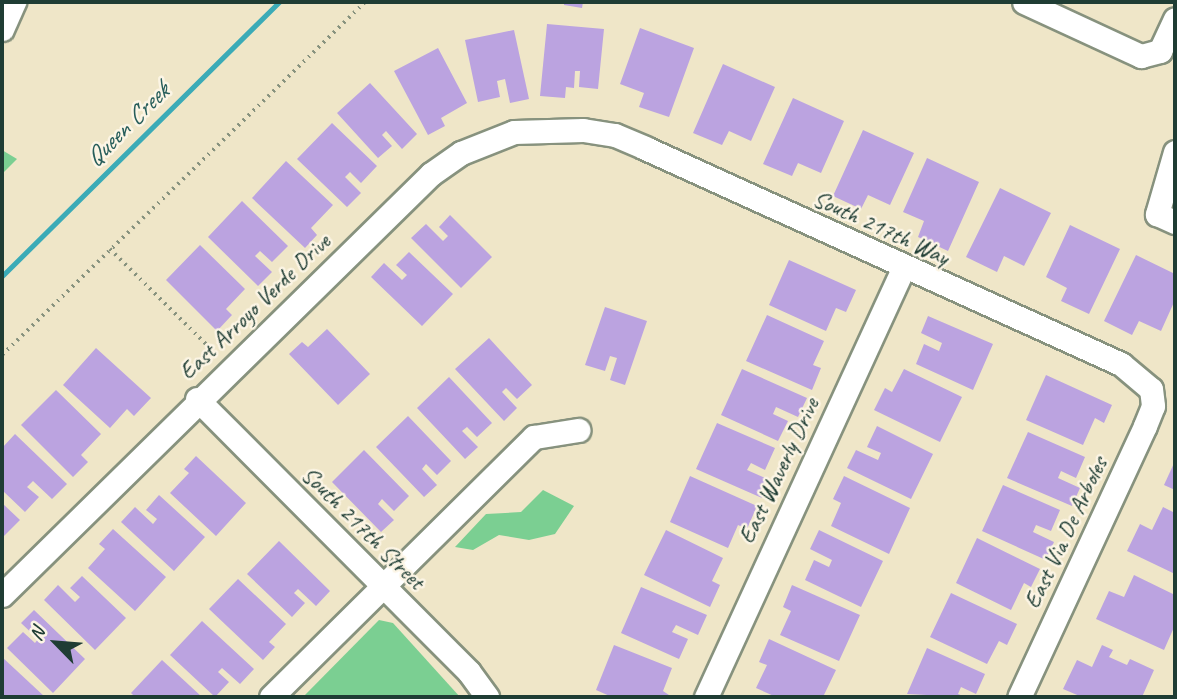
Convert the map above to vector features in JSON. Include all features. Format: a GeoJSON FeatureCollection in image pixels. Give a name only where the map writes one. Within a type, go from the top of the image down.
{"type":"FeatureCollection","features":[{"type":"Feature","properties":{"kind":"street"},"geometry":{"type":"LineString","coordinates":[[2,29],[14,2]]}},
{"type":"Feature","properties":{"kind":"street"},"geometry":{"type":"LineString","coordinates":[[1024,2],[1141,56],[1160,51],[1175,19]]}},
{"type":"Feature","properties":{"kind":"street","name":"South 217th Way"},"geometry":{"type":"LineString","coordinates":[[583,130],[615,135],[645,148],[902,268],[1121,364],[1151,389]]}},
{"type":"Feature","properties":{"kind":"street","name":"East Arroyo Verde Drive"},"geometry":{"type":"LineString","coordinates":[[2,595],[197,399],[431,174],[461,153],[514,132],[583,130]]}},
{"type":"Feature","properties":{"kind":"street"},"geometry":{"type":"LineString","coordinates":[[1175,152],[1157,214],[1175,222]]}},
{"type":"Feature","properties":{"kind":"street","name":"East Waverly Drive"},"geometry":{"type":"LineString","coordinates":[[706,697],[902,268]]}},
{"type":"Feature","properties":{"kind":"street","name":"East Via De Arboles"},"geometry":{"type":"LineString","coordinates":[[1018,697],[1145,426],[1153,406],[1151,389]]}},
{"type":"Feature","properties":{"kind":"street","name":"South 217th Street"},"geometry":{"type":"LineString","coordinates":[[197,399],[470,671],[487,697]]}},
{"type":"Feature","properties":{"kind":"street"},"geometry":{"type":"LineString","coordinates":[[271,697],[534,437],[578,430]]}},
{"type":"Feature","properties":{"kind":"path"},"geometry":{"type":"LineString","coordinates":[[2,355],[365,2]]}},
{"type":"Feature","properties":{"kind":"path"},"geometry":{"type":"LineString","coordinates":[[110,249],[230,368]]}},
{"type":"Feature","properties":{"kind":"green space"},"geometry":{"type":"Polygon","coordinates":[[[2,150],[17,159],[2,174],[2,150]]]}},
{"type":"Feature","properties":{"kind":"green space"},"geometry":{"type":"Polygon","coordinates":[[[543,490],[574,506],[555,534],[529,540],[499,535],[473,550],[455,547],[486,514],[521,512],[543,490]]]}},
{"type":"Feature","properties":{"kind":"green space"},"geometry":{"type":"Polygon","coordinates":[[[379,620],[393,623],[460,697],[303,697],[379,620]]]}},
{"type":"Feature","properties":{"kind":"building"},"geometry":{"type":"Polygon","coordinates":[[[564,2],[583,2],[582,8],[564,5],[564,2]]]}},
{"type":"Feature","properties":{"kind":"building"},"geometry":{"type":"Polygon","coordinates":[[[547,24],[604,29],[598,89],[579,87],[580,71],[575,71],[574,88],[566,87],[565,98],[540,96],[547,24]]]}},
{"type":"Feature","properties":{"kind":"building"},"geometry":{"type":"Polygon","coordinates":[[[640,28],[694,48],[669,117],[639,107],[644,93],[620,84],[640,28]]]}},
{"type":"Feature","properties":{"kind":"building"},"geometry":{"type":"Polygon","coordinates":[[[514,30],[529,99],[510,103],[505,79],[497,81],[500,97],[478,102],[465,40],[514,30]]]}},
{"type":"Feature","properties":{"kind":"building"},"geometry":{"type":"Polygon","coordinates":[[[438,48],[467,103],[441,118],[445,126],[428,135],[394,71],[438,48]]]}},
{"type":"Feature","properties":{"kind":"building"},"geometry":{"type":"Polygon","coordinates":[[[723,64],[775,87],[751,141],[729,131],[722,145],[693,133],[723,64]]]}},
{"type":"Feature","properties":{"kind":"building"},"geometry":{"type":"Polygon","coordinates":[[[370,83],[417,134],[402,149],[386,131],[382,135],[392,146],[378,158],[337,113],[370,83]]]}},
{"type":"Feature","properties":{"kind":"building"},"geometry":{"type":"Polygon","coordinates":[[[793,98],[844,121],[821,173],[798,163],[792,176],[763,164],[793,98]]]}},
{"type":"Feature","properties":{"kind":"building"},"geometry":{"type":"Polygon","coordinates":[[[332,123],[377,166],[361,183],[350,172],[345,177],[361,193],[347,207],[297,159],[332,123]]]}},
{"type":"Feature","properties":{"kind":"building"},"geometry":{"type":"Polygon","coordinates":[[[863,130],[914,153],[890,205],[868,195],[861,209],[833,196],[863,130]]]}},
{"type":"Feature","properties":{"kind":"building"},"geometry":{"type":"Polygon","coordinates":[[[927,158],[979,182],[948,251],[918,237],[924,221],[903,212],[927,158]]]}},
{"type":"Feature","properties":{"kind":"building"},"geometry":{"type":"Polygon","coordinates":[[[286,161],[333,205],[311,228],[317,235],[305,248],[252,198],[286,161]]]}},
{"type":"Feature","properties":{"kind":"building"},"geometry":{"type":"Polygon","coordinates":[[[1000,188],[1051,213],[1024,266],[1004,256],[997,272],[966,257],[1000,188]]]}},
{"type":"Feature","properties":{"kind":"building"},"geometry":{"type":"Polygon","coordinates":[[[242,201],[288,246],[272,262],[260,251],[255,256],[272,272],[258,286],[208,237],[242,201]]]}},
{"type":"Feature","properties":{"kind":"building"},"geometry":{"type":"Polygon","coordinates":[[[450,215],[492,257],[461,288],[411,238],[426,224],[443,241],[448,236],[439,227],[450,215]]]}},
{"type":"Feature","properties":{"kind":"building"},"geometry":{"type":"Polygon","coordinates":[[[1070,225],[1120,249],[1089,314],[1061,301],[1067,288],[1046,277],[1070,225]]]}},
{"type":"Feature","properties":{"kind":"building"},"geometry":{"type":"Polygon","coordinates":[[[200,245],[245,289],[226,309],[232,315],[217,331],[166,280],[200,245]]]}},
{"type":"Feature","properties":{"kind":"building"},"geometry":{"type":"Polygon","coordinates":[[[409,252],[453,294],[422,326],[371,277],[384,263],[402,280],[407,275],[396,265],[409,252]]]}},
{"type":"Feature","properties":{"kind":"building"},"geometry":{"type":"Polygon","coordinates":[[[1136,255],[1175,274],[1175,300],[1161,331],[1139,321],[1132,335],[1104,321],[1136,255]]]}},
{"type":"Feature","properties":{"kind":"building"},"geometry":{"type":"Polygon","coordinates":[[[789,260],[856,290],[846,312],[836,308],[826,331],[769,305],[789,260]]]}},
{"type":"Feature","properties":{"kind":"building"},"geometry":{"type":"Polygon","coordinates":[[[605,307],[647,321],[625,385],[610,380],[617,358],[610,356],[605,371],[585,365],[605,307]]]}},
{"type":"Feature","properties":{"kind":"building"},"geometry":{"type":"Polygon","coordinates":[[[767,315],[824,341],[813,365],[821,368],[812,390],[746,361],[767,315]]]}},
{"type":"Feature","properties":{"kind":"building"},"geometry":{"type":"Polygon","coordinates":[[[928,316],[993,344],[973,390],[916,364],[924,344],[939,351],[942,343],[921,333],[928,316]]]}},
{"type":"Feature","properties":{"kind":"building"},"geometry":{"type":"Polygon","coordinates":[[[327,329],[370,374],[338,405],[289,354],[302,342],[308,347],[327,329]]]}},
{"type":"Feature","properties":{"kind":"building"},"geometry":{"type":"Polygon","coordinates":[[[489,338],[532,385],[517,399],[506,388],[502,392],[517,408],[504,421],[455,369],[489,338]]]}},
{"type":"Feature","properties":{"kind":"building"},"geometry":{"type":"Polygon","coordinates":[[[96,348],[151,398],[134,416],[127,409],[110,428],[63,385],[96,348]]]}},
{"type":"Feature","properties":{"kind":"building"},"geometry":{"type":"Polygon","coordinates":[[[742,369],[807,398],[798,417],[776,407],[773,414],[788,421],[778,441],[721,415],[742,369]]]}},
{"type":"Feature","properties":{"kind":"building"},"geometry":{"type":"Polygon","coordinates":[[[904,369],[962,397],[940,442],[874,410],[885,388],[892,392],[904,369]]]}},
{"type":"Feature","properties":{"kind":"building"},"geometry":{"type":"Polygon","coordinates":[[[1046,375],[1112,405],[1104,423],[1095,418],[1083,445],[1026,420],[1046,375]]]}},
{"type":"Feature","properties":{"kind":"building"},"geometry":{"type":"Polygon","coordinates":[[[449,377],[492,423],[477,437],[467,427],[462,431],[478,447],[465,459],[417,408],[449,377]]]}},
{"type":"Feature","properties":{"kind":"building"},"geometry":{"type":"Polygon","coordinates":[[[56,390],[101,434],[81,455],[88,462],[73,477],[21,425],[56,390]]]}},
{"type":"Feature","properties":{"kind":"building"},"geometry":{"type":"Polygon","coordinates":[[[408,416],[451,461],[437,475],[426,464],[422,469],[437,485],[424,497],[376,447],[408,416]]]}},
{"type":"Feature","properties":{"kind":"building"},"geometry":{"type":"Polygon","coordinates":[[[717,423],[775,448],[765,470],[751,463],[747,470],[770,480],[762,498],[696,469],[717,423]]]}},
{"type":"Feature","properties":{"kind":"building"},"geometry":{"type":"Polygon","coordinates":[[[877,426],[933,454],[911,499],[847,468],[856,450],[878,460],[881,453],[867,447],[877,426]]]}},
{"type":"Feature","properties":{"kind":"building"},"geometry":{"type":"Polygon","coordinates":[[[1028,432],[1085,457],[1076,478],[1061,471],[1058,478],[1080,488],[1072,506],[1007,478],[1028,432]]]}},
{"type":"Feature","properties":{"kind":"building"},"geometry":{"type":"Polygon","coordinates":[[[15,434],[67,484],[52,499],[33,481],[27,487],[39,497],[25,512],[2,490],[2,448],[15,434]]]}},
{"type":"Feature","properties":{"kind":"building"},"geometry":{"type":"Polygon","coordinates":[[[364,450],[409,496],[394,511],[382,499],[378,504],[394,520],[381,532],[332,482],[364,450]]]}},
{"type":"Feature","properties":{"kind":"building"},"geometry":{"type":"Polygon","coordinates":[[[196,456],[246,503],[216,536],[170,493],[189,473],[184,469],[196,456]]]}},
{"type":"Feature","properties":{"kind":"building"},"geometry":{"type":"Polygon","coordinates":[[[1175,461],[1175,490],[1164,485],[1175,461]]]}},
{"type":"Feature","properties":{"kind":"building"},"geometry":{"type":"Polygon","coordinates":[[[690,476],[757,506],[747,529],[738,525],[728,548],[670,522],[690,476]]]}},
{"type":"Feature","properties":{"kind":"building"},"geometry":{"type":"Polygon","coordinates":[[[844,476],[910,508],[889,554],[831,526],[841,503],[833,499],[844,476]]]}},
{"type":"Feature","properties":{"kind":"building"},"geometry":{"type":"Polygon","coordinates":[[[1003,485],[1060,510],[1051,531],[1036,525],[1033,532],[1054,542],[1046,560],[982,531],[1003,485]]]}},
{"type":"Feature","properties":{"kind":"building"},"geometry":{"type":"Polygon","coordinates":[[[159,495],[205,537],[174,571],[121,522],[135,507],[153,524],[157,519],[146,510],[159,495]]]}},
{"type":"Feature","properties":{"kind":"building"},"geometry":{"type":"Polygon","coordinates":[[[2,503],[20,520],[3,537],[2,536],[2,503]]]}},
{"type":"Feature","properties":{"kind":"building"},"geometry":{"type":"Polygon","coordinates":[[[1163,507],[1175,513],[1175,574],[1127,551],[1140,524],[1152,530],[1163,507]]]}},
{"type":"Feature","properties":{"kind":"building"},"geometry":{"type":"Polygon","coordinates":[[[113,529],[166,577],[135,611],[88,568],[105,549],[99,544],[113,529]]]}},
{"type":"Feature","properties":{"kind":"building"},"geometry":{"type":"Polygon","coordinates":[[[666,530],[723,558],[712,581],[720,585],[710,607],[644,575],[666,530]]]}},
{"type":"Feature","properties":{"kind":"building"},"geometry":{"type":"Polygon","coordinates":[[[819,530],[883,561],[861,607],[805,580],[814,560],[829,567],[832,560],[810,549],[819,530]]]}},
{"type":"Feature","properties":{"kind":"building"},"geometry":{"type":"Polygon","coordinates":[[[977,538],[1040,569],[1031,587],[1024,583],[1011,610],[956,583],[977,538]]]}},
{"type":"Feature","properties":{"kind":"building"},"geometry":{"type":"Polygon","coordinates":[[[279,541],[330,591],[316,606],[298,589],[294,593],[305,603],[292,617],[247,574],[279,541]]]}},
{"type":"Feature","properties":{"kind":"building"},"geometry":{"type":"Polygon","coordinates":[[[1134,575],[1175,595],[1175,625],[1164,650],[1096,619],[1109,591],[1124,597],[1134,575]]]}},
{"type":"Feature","properties":{"kind":"building"},"geometry":{"type":"Polygon","coordinates":[[[82,576],[126,618],[95,650],[44,600],[58,585],[75,602],[80,597],[70,588],[82,576]]]}},
{"type":"Feature","properties":{"kind":"building"},"geometry":{"type":"Polygon","coordinates":[[[238,579],[286,624],[269,642],[275,647],[263,660],[209,609],[238,579]]]}},
{"type":"Feature","properties":{"kind":"building"},"geometry":{"type":"Polygon","coordinates":[[[792,585],[860,615],[839,661],[780,635],[791,611],[783,607],[792,585]]]}},
{"type":"Feature","properties":{"kind":"building"},"geometry":{"type":"Polygon","coordinates":[[[641,587],[707,615],[698,635],[676,625],[672,632],[688,639],[679,659],[621,633],[641,587]]]}},
{"type":"Feature","properties":{"kind":"building"},"geometry":{"type":"Polygon","coordinates":[[[951,593],[1017,624],[1007,645],[999,641],[987,664],[930,637],[951,593]]]}},
{"type":"Feature","properties":{"kind":"building"},"geometry":{"type":"Polygon","coordinates":[[[34,610],[85,659],[53,693],[7,648],[23,632],[35,643],[38,639],[21,623],[34,610]]]}},
{"type":"Feature","properties":{"kind":"building"},"geometry":{"type":"Polygon","coordinates":[[[202,621],[254,669],[240,684],[222,668],[218,672],[229,682],[215,697],[170,655],[202,621]]]}},
{"type":"Feature","properties":{"kind":"building"},"geometry":{"type":"Polygon","coordinates":[[[769,639],[836,670],[823,697],[776,697],[756,688],[767,665],[759,662],[769,639]]]}},
{"type":"Feature","properties":{"kind":"building"},"geometry":{"type":"Polygon","coordinates":[[[614,645],[672,668],[663,691],[672,697],[612,697],[596,690],[614,645]]]}},
{"type":"Feature","properties":{"kind":"building"},"geometry":{"type":"Polygon","coordinates":[[[1102,645],[1113,650],[1109,657],[1127,665],[1130,659],[1154,670],[1142,697],[1082,697],[1063,689],[1077,660],[1092,667],[1102,645]]]}},
{"type":"Feature","properties":{"kind":"building"},"geometry":{"type":"Polygon","coordinates":[[[927,648],[985,674],[976,694],[961,687],[958,694],[966,697],[907,694],[927,648]]]}},
{"type":"Feature","properties":{"kind":"building"},"geometry":{"type":"Polygon","coordinates":[[[2,657],[45,697],[2,697],[2,657]]]}},
{"type":"Feature","properties":{"kind":"building"},"geometry":{"type":"Polygon","coordinates":[[[162,660],[202,697],[135,697],[131,693],[162,660]]]}},
{"type":"Feature","properties":{"kind":"waterway","name":"Queen Creek"},"geometry":{"type":"LineString","coordinates":[[2,276],[279,2]]}}]}
